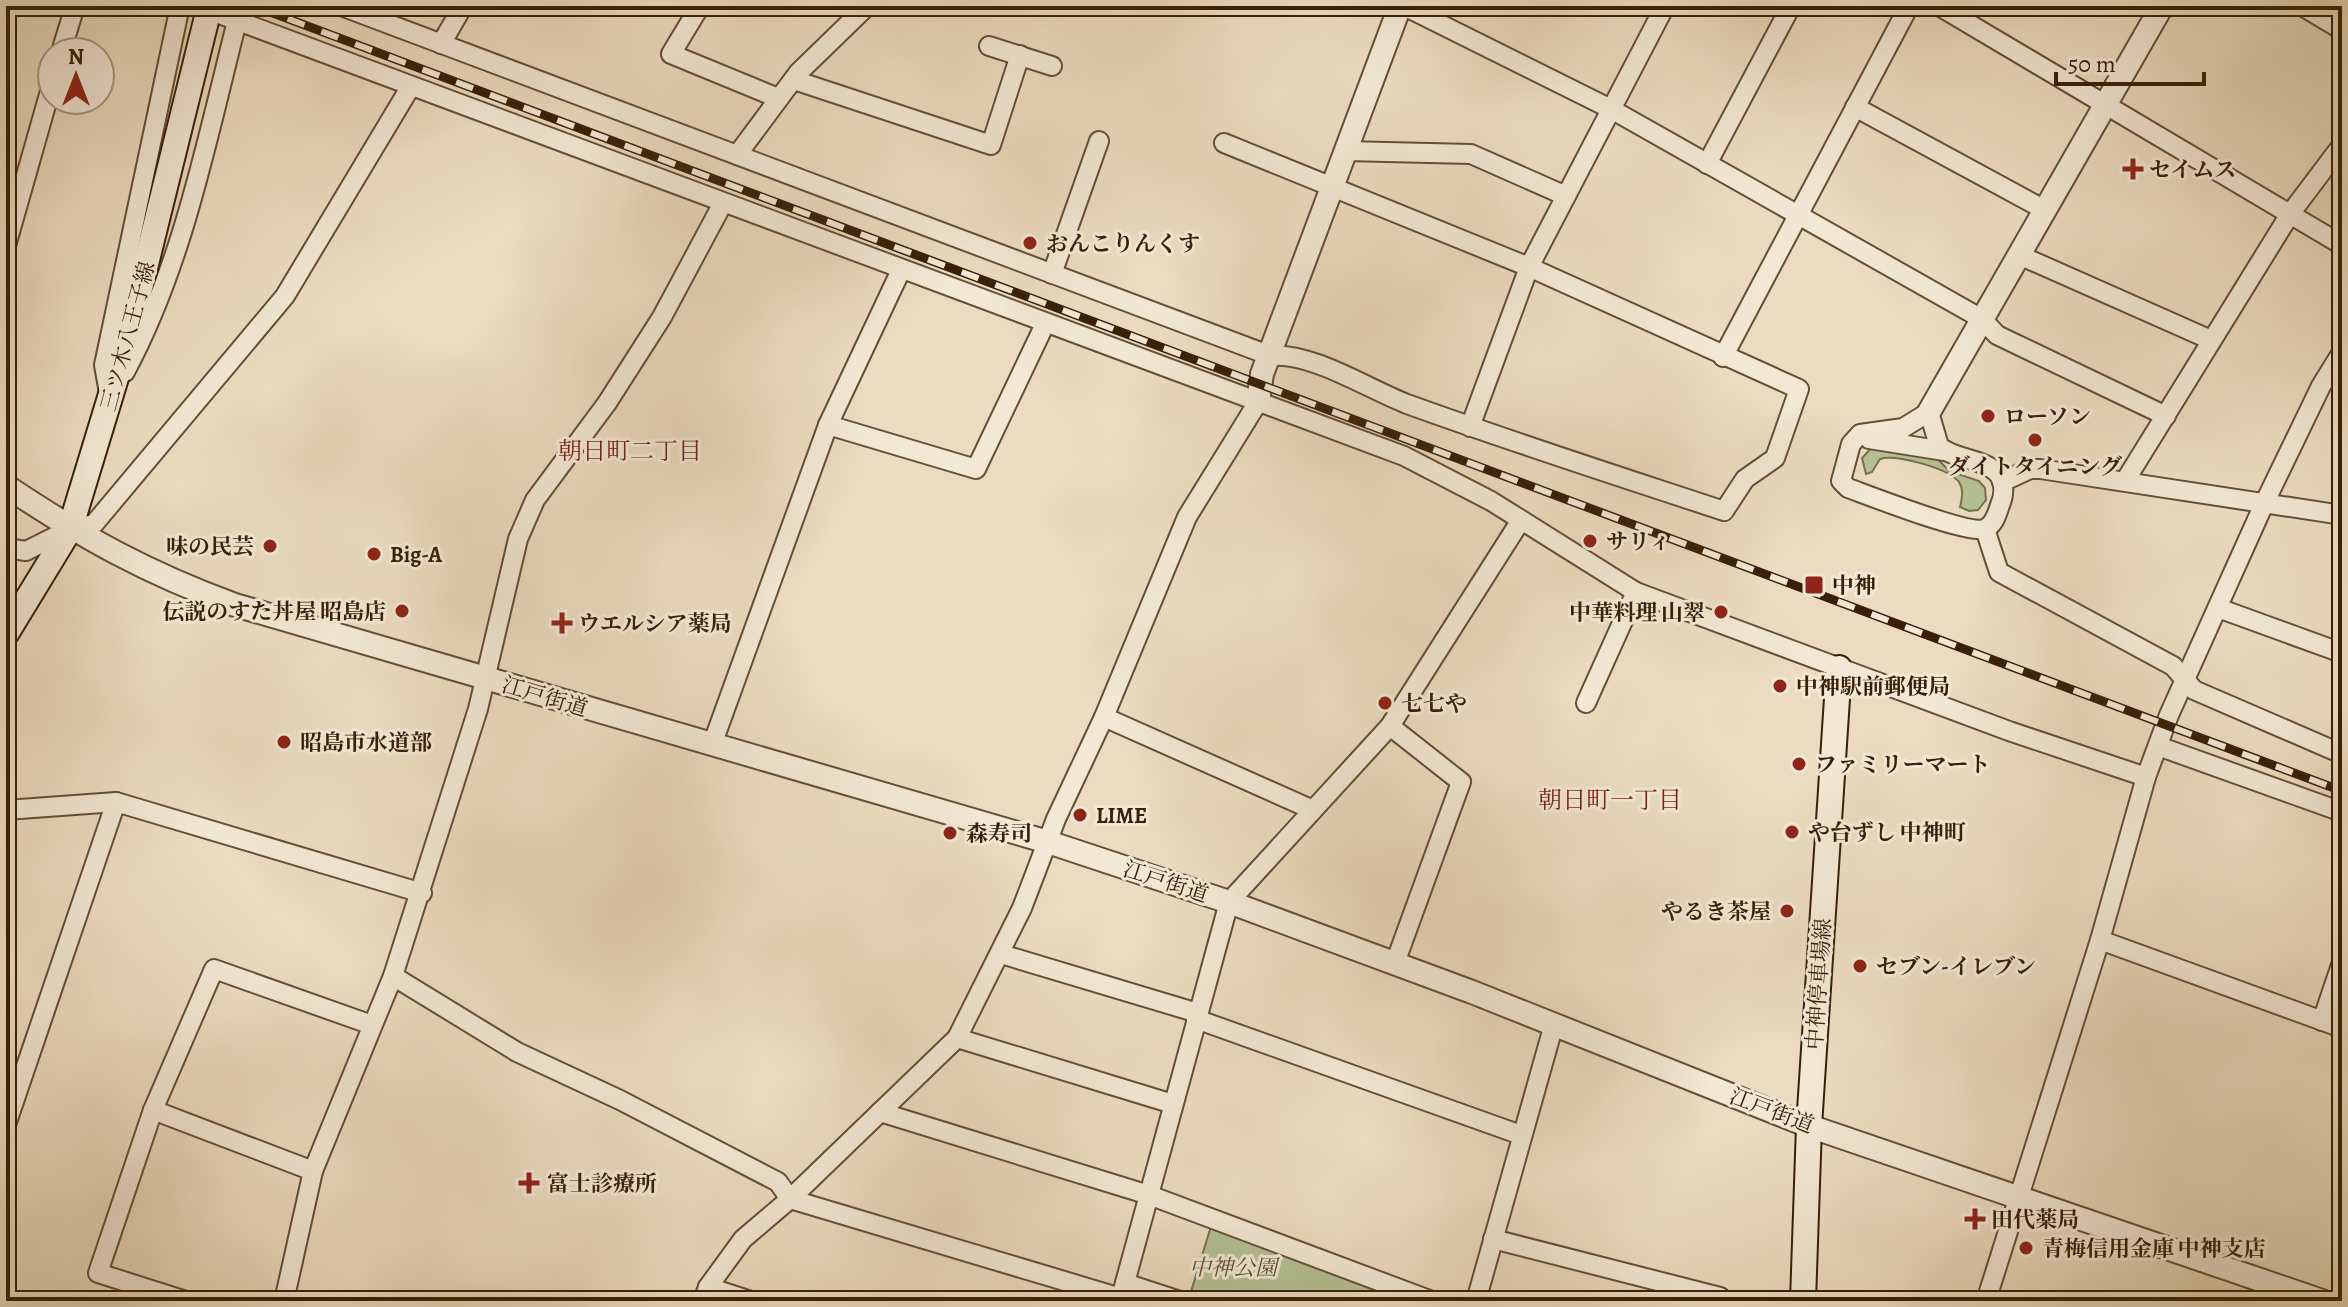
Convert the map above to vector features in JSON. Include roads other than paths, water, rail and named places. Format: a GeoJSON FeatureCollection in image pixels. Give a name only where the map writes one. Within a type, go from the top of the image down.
{"type":"FeatureCollection","features":[{"type":"Feature","properties":{"kind":"main road","name":"三ツ木八王子線"},"geometry":{"type":"LineString","coordinates":[[6,634],[70,529],[111,400],[202,14]]}},
{"type":"Feature","properties":{"kind":"main road","name":"中神停車場線"},"geometry":{"type":"LineString","coordinates":[[1803,1301],[1809,1126],[1839,668]]}},
{"type":"Feature","properties":{"kind":"street"},"geometry":{"type":"LineString","coordinates":[[66,36],[75,6]]}},
{"type":"Feature","properties":{"kind":"street"},"geometry":{"type":"LineString","coordinates":[[111,400],[104,365],[180,6]]}},
{"type":"Feature","properties":{"kind":"street"},"geometry":{"type":"LineString","coordinates":[[341,6],[1271,356],[1287,355],[1305,359],[1372,391],[1470,427],[1724,511],[1745,479],[1775,458],[1799,389],[1529,267],[1224,143]]}},
{"type":"Feature","properties":{"kind":"street"},"geometry":{"type":"LineString","coordinates":[[441,44],[463,6]]}},
{"type":"Feature","properties":{"kind":"street"},"geometry":{"type":"LineString","coordinates":[[700,6],[671,54],[778,98]]}},
{"type":"Feature","properties":{"kind":"street"},"geometry":{"type":"LineString","coordinates":[[737,155],[778,98],[867,6]]}},
{"type":"Feature","properties":{"kind":"street"},"geometry":{"type":"LineString","coordinates":[[751,1301],[705,1294],[743,1239],[790,1199],[957,1038],[1001,954],[1187,517],[1258,402],[1262,374],[1402,6],[1611,109],[1982,319],[1997,335],[2166,416]]}},
{"type":"Feature","properties":{"kind":"street"},"geometry":{"type":"LineString","coordinates":[[1470,427],[1529,267],[1665,6]]}},
{"type":"Feature","properties":{"kind":"street"},"geometry":{"type":"LineString","coordinates":[[1707,164],[1791,6]]}},
{"type":"Feature","properties":{"kind":"street"},"geometry":{"type":"LineString","coordinates":[[1723,357],[1909,6]]}},
{"type":"Feature","properties":{"kind":"street"},"geometry":{"type":"LineString","coordinates":[[1939,6],[2342,245]]}},
{"type":"Feature","properties":{"kind":"street"},"geometry":{"type":"LineString","coordinates":[[1851,444],[1868,439],[1944,451],[1993,469],[2002,482],[1999,508],[1992,524],[1985,529],[1971,529],[1844,486],[1840,475],[1851,444],[1860,434],[1903,428],[1929,412],[2162,6]]}},
{"type":"Feature","properties":{"kind":"street"},"geometry":{"type":"LineString","coordinates":[[2302,6],[2326,12],[2342,30]]}},
{"type":"Feature","properties":{"kind":"street"},"geometry":{"type":"LineString","coordinates":[[202,14],[237,21],[1404,456],[1521,520],[1636,592],[2146,777]]}},
{"type":"Feature","properties":{"kind":"street"},"geometry":{"type":"LineString","coordinates":[[111,400],[148,329],[189,208],[237,21]]}},
{"type":"Feature","properties":{"kind":"street"},"geometry":{"type":"LineString","coordinates":[[989,46],[1052,66]]}},
{"type":"Feature","properties":{"kind":"street"},"geometry":{"type":"LineString","coordinates":[[794,80],[991,145],[1020,55]]}},
{"type":"Feature","properties":{"kind":"street"},"geometry":{"type":"LineString","coordinates":[[6,548],[26,551],[70,529],[94,524],[285,296],[411,86]]}},
{"type":"Feature","properties":{"kind":"street"},"geometry":{"type":"LineString","coordinates":[[1855,107],[2045,210]]}},
{"type":"Feature","properties":{"kind":"street"},"geometry":{"type":"LineString","coordinates":[[6,246],[43,116]]}},
{"type":"Feature","properties":{"kind":"street"},"geometry":{"type":"LineString","coordinates":[[1052,274],[1099,141]]}},
{"type":"Feature","properties":{"kind":"street"},"geometry":{"type":"LineString","coordinates":[[2125,481],[2290,214],[2342,145]]}},
{"type":"Feature","properties":{"kind":"street"},"geometry":{"type":"LineString","coordinates":[[1345,151],[1471,154],[1566,196]]}},
{"type":"Feature","properties":{"kind":"street"},"geometry":{"type":"LineString","coordinates":[[284,1301],[313,1171],[393,976],[422,893],[478,709],[518,539],[535,500],[607,403],[662,317],[723,203]]}},
{"type":"Feature","properties":{"kind":"street"},"geometry":{"type":"LineString","coordinates":[[2019,255],[2211,340]]}},
{"type":"Feature","properties":{"kind":"street"},"geometry":{"type":"LineString","coordinates":[[712,745],[828,425],[901,270]]}},
{"type":"Feature","properties":{"kind":"street"},"geometry":{"type":"LineString","coordinates":[[828,425],[976,469],[1045,324]]}},
{"type":"Feature","properties":{"kind":"street"},"geometry":{"type":"LineString","coordinates":[[1986,1301],[2100,940],[2146,777],[2184,677],[2321,386],[2342,352]]}},
{"type":"Feature","properties":{"kind":"street"},"geometry":{"type":"LineString","coordinates":[[1929,412],[1935,438],[1944,451]]}},
{"type":"Feature","properties":{"kind":"street"},"geometry":{"type":"LineString","coordinates":[[2002,482],[2030,469],[2342,515]]}},
{"type":"Feature","properties":{"kind":"street","name":"江戸街道"},"geometry":{"type":"LineString","coordinates":[[6,486],[70,529],[171,582],[235,605],[1048,842],[1229,902],[1554,1024],[1809,1126],[2322,1301]]}},
{"type":"Feature","properties":{"kind":"street"},"geometry":{"type":"LineString","coordinates":[[1122,1294],[1229,902],[1390,726],[1521,520]]}},
{"type":"Feature","properties":{"kind":"street"},"geometry":{"type":"LineString","coordinates":[[1985,529],[1999,572],[2173,666],[2194,690],[2342,754]]}},
{"type":"Feature","properties":{"kind":"street"},"geometry":{"type":"LineString","coordinates":[[1586,703],[1636,592]]}},
{"type":"Feature","properties":{"kind":"street"},"geometry":{"type":"LineString","coordinates":[[2218,608],[2342,653]]}},
{"type":"Feature","properties":{"kind":"street"},"geometry":{"type":"LineString","coordinates":[[1104,717],[1313,810]]}},
{"type":"Feature","properties":{"kind":"street"},"geometry":{"type":"LineString","coordinates":[[1390,726],[1461,782],[1395,963]]}},
{"type":"Feature","properties":{"kind":"street"},"geometry":{"type":"LineString","coordinates":[[2158,746],[2342,812]]}},
{"type":"Feature","properties":{"kind":"street"},"geometry":{"type":"LineString","coordinates":[[6,810],[116,802],[422,893]]}},
{"type":"Feature","properties":{"kind":"street"},"geometry":{"type":"LineString","coordinates":[[6,1125],[116,802]]}},
{"type":"Feature","properties":{"kind":"street"},"geometry":{"type":"LineString","coordinates":[[2100,940],[2342,1028]]}},
{"type":"Feature","properties":{"kind":"street"},"geometry":{"type":"LineString","coordinates":[[1001,954],[1197,1016],[1521,1135]]}},
{"type":"Feature","properties":{"kind":"street"},"geometry":{"type":"LineString","coordinates":[[2322,1021],[2342,962]]}},
{"type":"Feature","properties":{"kind":"street"},"geometry":{"type":"LineString","coordinates":[[186,1301],[98,1273],[153,1110],[214,969],[372,1025]]}},
{"type":"Feature","properties":{"kind":"street"},"geometry":{"type":"LineString","coordinates":[[393,976],[517,1052],[620,1100],[778,1182],[790,1199],[1122,1294],[1180,1301]]}},
{"type":"Feature","properties":{"kind":"street"},"geometry":{"type":"LineString","coordinates":[[1476,1301],[1554,1024]]}},
{"type":"Feature","properties":{"kind":"street"},"geometry":{"type":"LineString","coordinates":[[957,1038],[1173,1104]]}},
{"type":"Feature","properties":{"kind":"street"},"geometry":{"type":"LineString","coordinates":[[153,1110],[313,1171]]}},
{"type":"Feature","properties":{"kind":"street"},"geometry":{"type":"LineString","coordinates":[[880,1112],[1149,1195],[1432,1301]]}},
{"type":"Feature","properties":{"kind":"street"},"geometry":{"type":"LineString","coordinates":[[1493,1239],[1720,1297],[1719,1301]]}},
{"type":"Feature","properties":{"kind":"railway"},"geometry":{"type":"LineString","coordinates":[[254,6],[2342,791]]}},
{"type":"Feature","properties":{"kind":"place","name":"セイムス"},"geometry":{"type":"Point","coordinates":[2133,169]}},
{"type":"Feature","properties":{"kind":"place","name":"おんこりんくす"},"geometry":{"type":"Point","coordinates":[1030,243]}},
{"type":"Feature","properties":{"kind":"place","name":"ローソン"},"geometry":{"type":"Point","coordinates":[1988,416]}},
{"type":"Feature","properties":{"kind":"place","name":"ダイトタイニング"},"geometry":{"type":"Point","coordinates":[2035,440]}},
{"type":"Feature","properties":{"kind":"place","name":"サリィ"},"geometry":{"type":"Point","coordinates":[1590,541]}},
{"type":"Feature","properties":{"kind":"place","name":"味の民芸"},"geometry":{"type":"Point","coordinates":[270,546]}},
{"type":"Feature","properties":{"kind":"place","name":"Big-A"},"geometry":{"type":"Point","coordinates":[374,554]}},
{"type":"Feature","properties":{"kind":"place","name":"中神"},"geometry":{"type":"Point","coordinates":[1814,585]}},
{"type":"Feature","properties":{"kind":"place","name":"伝説のすた丼屋 昭島店"},"geometry":{"type":"Point","coordinates":[402,611]}},
{"type":"Feature","properties":{"kind":"place","name":"中華料理 山翠"},"geometry":{"type":"Point","coordinates":[1721,612]}},
{"type":"Feature","properties":{"kind":"place","name":"ウエルシア薬局"},"geometry":{"type":"Point","coordinates":[562,623]}},
{"type":"Feature","properties":{"kind":"place","name":"中神駅前郵便局"},"geometry":{"type":"Point","coordinates":[1780,686]}},
{"type":"Feature","properties":{"kind":"place","name":"七七や"},"geometry":{"type":"Point","coordinates":[1385,703]}},
{"type":"Feature","properties":{"kind":"place","name":"昭島市水道部"},"geometry":{"type":"Point","coordinates":[284,742]}},
{"type":"Feature","properties":{"kind":"place","name":"ファミリーマート"},"geometry":{"type":"Point","coordinates":[1799,764]}},
{"type":"Feature","properties":{"kind":"place","name":"LIME"},"geometry":{"type":"Point","coordinates":[1080,815]}},
{"type":"Feature","properties":{"kind":"place","name":"や台ずし 中神町"},"geometry":{"type":"Point","coordinates":[1792,832]}},
{"type":"Feature","properties":{"kind":"place","name":"森寿司"},"geometry":{"type":"Point","coordinates":[950,833]}},
{"type":"Feature","properties":{"kind":"place","name":"やるき茶屋"},"geometry":{"type":"Point","coordinates":[1787,911]}},
{"type":"Feature","properties":{"kind":"place","name":"セブン-イレブン"},"geometry":{"type":"Point","coordinates":[1860,966]}},
{"type":"Feature","properties":{"kind":"place","name":"富士診療所"},"geometry":{"type":"Point","coordinates":[529,1183]}},
{"type":"Feature","properties":{"kind":"place","name":"田代薬局"},"geometry":{"type":"Point","coordinates":[1975,1219]}},
{"type":"Feature","properties":{"kind":"place","name":"青梅信用金庫 中神支店"},"geometry":{"type":"Point","coordinates":[2026,1248]}},
{"type":"Feature","properties":{"kind":"district","name":"朝日町二丁目"},"geometry":{"type":"Point","coordinates":[630,451]}},
{"type":"Feature","properties":{"kind":"district","name":"朝日町一丁目"},"geometry":{"type":"Point","coordinates":[1610,800]}},
{"type":"Feature","properties":{"kind":"park label","name":"中神公園"},"geometry":{"type":"Point","coordinates":[1233,1267]}}]}
